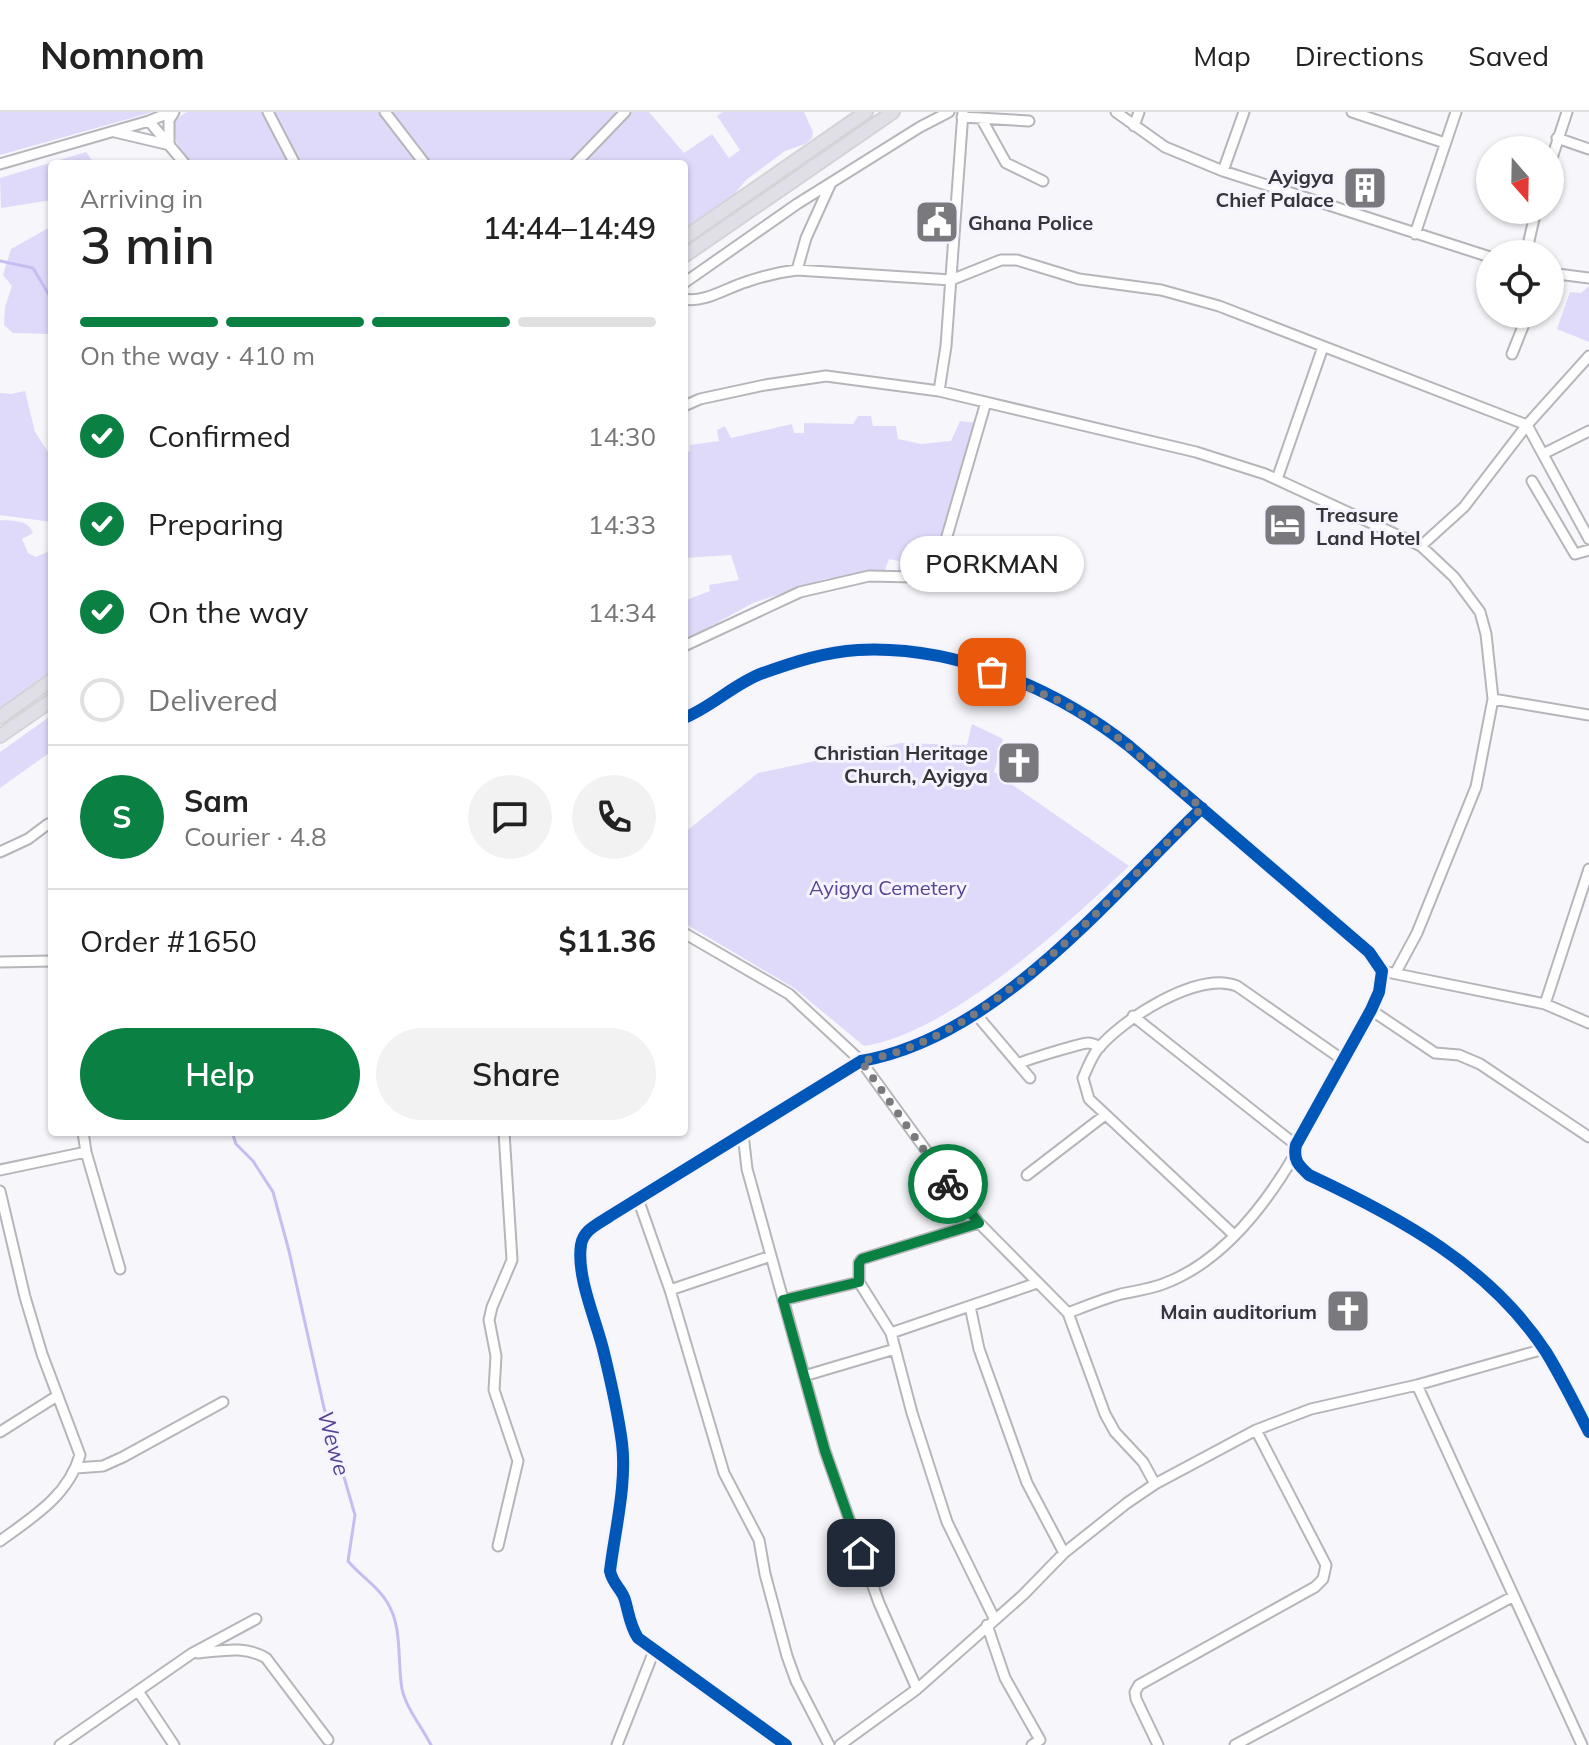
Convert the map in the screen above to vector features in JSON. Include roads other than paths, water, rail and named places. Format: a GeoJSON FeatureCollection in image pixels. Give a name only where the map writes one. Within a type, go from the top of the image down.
{"type":"FeatureCollection","features":[{"type":"Feature","properties":{"kind":"highway"},"geometry":{"type":"LineString","coordinates":[[688,235],[866,112]]}},
{"type":"Feature","properties":{"kind":"highway"},"geometry":{"type":"LineString","coordinates":[[688,253],[893,112]]}},
{"type":"Feature","properties":{"kind":"highway"},"geometry":{"type":"LineString","coordinates":[[0,717],[48,683]]}},
{"type":"Feature","properties":{"kind":"highway"},"geometry":{"type":"LineString","coordinates":[[0,736],[48,703]]}},
{"type":"Feature","properties":{"kind":"street"},"geometry":{"type":"LineString","coordinates":[[0,164],[172,112]]}},
{"type":"Feature","properties":{"kind":"street"},"geometry":{"type":"LineString","coordinates":[[170,145],[168,131],[172,112]]}},
{"type":"Feature","properties":{"kind":"street"},"geometry":{"type":"LineString","coordinates":[[268,112],[293,160]]}},
{"type":"Feature","properties":{"kind":"street"},"geometry":{"type":"LineString","coordinates":[[385,112],[422,160]]}},
{"type":"Feature","properties":{"kind":"street"},"geometry":{"type":"LineString","coordinates":[[579,160],[625,112]]}},
{"type":"Feature","properties":{"kind":"street"},"geometry":{"type":"LineString","coordinates":[[688,278],[885,148],[949,112]]}},
{"type":"Feature","properties":{"kind":"street"},"geometry":{"type":"LineString","coordinates":[[1116,112],[1165,147],[1223,171],[1476,253]]}},
{"type":"Feature","properties":{"kind":"street"},"geometry":{"type":"LineString","coordinates":[[1134,126],[1139,112]]}},
{"type":"Feature","properties":{"kind":"street"},"geometry":{"type":"LineString","coordinates":[[1223,171],[1244,112]]}},
{"type":"Feature","properties":{"kind":"street"},"geometry":{"type":"LineString","coordinates":[[1352,112],[1445,143]]}},
{"type":"Feature","properties":{"kind":"street"},"geometry":{"type":"LineString","coordinates":[[1415,234],[1456,112]]}},
{"type":"Feature","properties":{"kind":"street"},"geometry":{"type":"LineString","coordinates":[[1558,136],[1567,112]]}},
{"type":"Feature","properties":{"kind":"street"},"geometry":{"type":"LineString","coordinates":[[939,391],[946,346],[963,114],[1029,121]]}},
{"type":"Feature","properties":{"kind":"street"},"geometry":{"type":"LineString","coordinates":[[981,118],[1006,163],[1043,181]]}},
{"type":"Feature","properties":{"kind":"street"},"geometry":{"type":"LineString","coordinates":[[149,121],[182,160]]}},
{"type":"Feature","properties":{"kind":"street"},"geometry":{"type":"LineString","coordinates":[[112,131],[170,145]]}},
{"type":"Feature","properties":{"kind":"street"},"geometry":{"type":"LineString","coordinates":[[1564,140],[1589,149]]}},
{"type":"Feature","properties":{"kind":"street"},"geometry":{"type":"LineString","coordinates":[[797,270],[806,238],[830,185]]}},
{"type":"Feature","properties":{"kind":"street"},"geometry":{"type":"LineString","coordinates":[[688,299],[702,299],[743,282],[797,270],[865,277],[951,280],[1001,260],[1017,260],[1079,279],[1161,290],[1219,306],[1527,425],[1589,539]]}},
{"type":"Feature","properties":{"kind":"street"},"geometry":{"type":"LineString","coordinates":[[1564,275],[1589,278]]}},
{"type":"Feature","properties":{"kind":"street"},"geometry":{"type":"LineString","coordinates":[[1512,354],[1522,328]]}},
{"type":"Feature","properties":{"kind":"street"},"geometry":{"type":"LineString","coordinates":[[1277,479],[1323,347]]}},
{"type":"Feature","properties":{"kind":"street"},"geometry":{"type":"LineString","coordinates":[[1421,546],[1464,507],[1527,425],[1589,356]]}},
{"type":"Feature","properties":{"kind":"street"},"geometry":{"type":"LineString","coordinates":[[688,404],[765,385],[826,376],[939,391],[1196,452],[1277,479],[1421,546],[1454,577],[1480,612],[1486,634],[1493,699],[1476,787],[1417,933],[1396,972]]}},
{"type":"Feature","properties":{"kind":"street"},"geometry":{"type":"LineString","coordinates":[[945,543],[986,402]]}},
{"type":"Feature","properties":{"kind":"street"},"geometry":{"type":"LineString","coordinates":[[1543,454],[1589,431]]}},
{"type":"Feature","properties":{"kind":"street"},"geometry":{"type":"LineString","coordinates":[[1532,481],[1575,554],[1589,550]]}},
{"type":"Feature","properties":{"kind":"street"},"geometry":{"type":"LineString","coordinates":[[688,644],[800,592],[869,576],[914,577]]}},
{"type":"Feature","properties":{"kind":"street"},"geometry":{"type":"LineString","coordinates":[[688,716],[759,675],[825,655],[884,650],[941,657],[968,664],[1030,687],[1078,711],[1119,738],[1369,952],[1382,971],[1379,992],[1371,1010],[1296,1145],[1294,1156],[1275,1188],[1249,1221],[1205,1260],[1166,1283],[1120,1294],[1068,1313]]}},
{"type":"Feature","properties":{"kind":"street"},"geometry":{"type":"LineString","coordinates":[[1493,699],[1589,715]]}},
{"type":"Feature","properties":{"kind":"street"},"geometry":{"type":"LineString","coordinates":[[786,1745],[638,1638],[632,1628],[625,1597],[612,1583],[610,1571],[622,1444],[604,1353],[580,1259],[581,1242],[588,1230],[861,1061],[910,1047],[997,1000],[1069,941],[1202,808]]}},
{"type":"Feature","properties":{"kind":"street"},"geometry":{"type":"LineString","coordinates":[[0,852],[28,839],[48,824]]}},
{"type":"Feature","properties":{"kind":"street"},"geometry":{"type":"LineString","coordinates":[[1545,1004],[1589,869]]}},
{"type":"Feature","properties":{"kind":"street"},"geometry":{"type":"LineString","coordinates":[[688,935],[789,994],[861,1061],[979,1223],[1068,1313],[1105,1414],[1115,1432],[1143,1462],[1155,1484]]}},
{"type":"Feature","properties":{"kind":"street"},"geometry":{"type":"LineString","coordinates":[[0,962],[48,961]]}},
{"type":"Feature","properties":{"kind":"street"},"geometry":{"type":"LineString","coordinates":[[1382,971],[1545,1004],[1589,1023]]}},
{"type":"Feature","properties":{"kind":"street"},"geometry":{"type":"LineString","coordinates":[[1234,1235],[1089,1099],[1083,1078],[1100,1047],[1133,1016],[1177,993],[1225,981],[1237,986],[1343,1060]]}},
{"type":"Feature","properties":{"kind":"street"},"geometry":{"type":"LineString","coordinates":[[1371,1010],[1435,1053],[1459,1055],[1480,1064],[1589,1137]]}},
{"type":"Feature","properties":{"kind":"street"},"geometry":{"type":"LineString","coordinates":[[975,1013],[1030,1078]]}},
{"type":"Feature","properties":{"kind":"street"},"geometry":{"type":"LineString","coordinates":[[1133,1016],[1296,1145]]}},
{"type":"Feature","properties":{"kind":"street"},"geometry":{"type":"LineString","coordinates":[[1018,1064],[1080,1044],[1092,1043],[1100,1047]]}},
{"type":"Feature","properties":{"kind":"street"},"geometry":{"type":"LineString","coordinates":[[1027,1175],[1105,1115]]}},
{"type":"Feature","properties":{"kind":"street"},"geometry":{"type":"LineString","coordinates":[[743,1134],[747,1169],[825,1451],[879,1603],[917,1689]]}},
{"type":"Feature","properties":{"kind":"street"},"geometry":{"type":"LineString","coordinates":[[84,1136],[120,1269]]}},
{"type":"Feature","properties":{"kind":"street"},"geometry":{"type":"LineString","coordinates":[[498,1546],[518,1461],[494,1390],[496,1356],[489,1320],[512,1260],[504,1136]]}},
{"type":"Feature","properties":{"kind":"street"},"geometry":{"type":"LineString","coordinates":[[0,1170],[86,1152]]}},
{"type":"Feature","properties":{"kind":"street"},"geometry":{"type":"LineString","coordinates":[[1294,1156],[1298,1166],[1309,1175],[1403,1222],[1462,1261],[1516,1314],[1544,1349],[1589,1432]]}},
{"type":"Feature","properties":{"kind":"street"},"geometry":{"type":"LineString","coordinates":[[0,1191],[25,1297],[80,1455],[76,1468],[59,1495],[0,1541]]}},
{"type":"Feature","properties":{"kind":"street"},"geometry":{"type":"LineString","coordinates":[[638,1199],[670,1290],[724,1473],[759,1540],[787,1656],[796,1681],[829,1745]]}},
{"type":"Feature","properties":{"kind":"street"},"geometry":{"type":"LineString","coordinates":[[979,1223],[862,1259],[859,1263],[859,1282],[891,1333],[912,1413],[947,1522],[990,1622],[1005,1678],[1038,1743]]}},
{"type":"Feature","properties":{"kind":"street"},"geometry":{"type":"LineString","coordinates":[[670,1290],[771,1256]]}},
{"type":"Feature","properties":{"kind":"street"},"geometry":{"type":"LineString","coordinates":[[783,1300],[859,1282]]}},
{"type":"Feature","properties":{"kind":"street"},"geometry":{"type":"LineString","coordinates":[[891,1333],[1037,1283]]}},
{"type":"Feature","properties":{"kind":"street"},"geometry":{"type":"LineString","coordinates":[[970,1306],[990,1383],[1027,1483],[1064,1553]]}},
{"type":"Feature","properties":{"kind":"street"},"geometry":{"type":"LineString","coordinates":[[804,1376],[895,1349]]}},
{"type":"Feature","properties":{"kind":"street"},"geometry":{"type":"LineString","coordinates":[[840,1745],[917,1689],[1023,1595],[1064,1553],[1155,1484],[1256,1430],[1311,1409],[1417,1385],[1544,1349]]}},
{"type":"Feature","properties":{"kind":"street"},"geometry":{"type":"LineString","coordinates":[[1417,1385],[1582,1745]]}},
{"type":"Feature","properties":{"kind":"street"},"geometry":{"type":"LineString","coordinates":[[0,1432],[57,1396]]}},
{"type":"Feature","properties":{"kind":"street"},"geometry":{"type":"LineString","coordinates":[[76,1468],[103,1466],[223,1402]]}},
{"type":"Feature","properties":{"kind":"street"},"geometry":{"type":"LineString","coordinates":[[1158,1745],[1136,1699],[1135,1692],[1139,1685],[1315,1587],[1326,1572],[1326,1565],[1256,1430]]}},
{"type":"Feature","properties":{"kind":"street"},"geometry":{"type":"LineString","coordinates":[[1235,1745],[1512,1597]]}},
{"type":"Feature","properties":{"kind":"street"},"geometry":{"type":"LineString","coordinates":[[60,1745],[191,1654],[256,1619]]}},
{"type":"Feature","properties":{"kind":"street"},"geometry":{"type":"LineString","coordinates":[[191,1654],[235,1649],[253,1650],[266,1658],[328,1740]]}},
{"type":"Feature","properties":{"kind":"street"},"geometry":{"type":"LineString","coordinates":[[617,1745],[654,1651]]}},
{"type":"Feature","properties":{"kind":"street"},"geometry":{"type":"LineString","coordinates":[[138,1691],[174,1745]]}},
{"type":"Feature","properties":{"kind":"waterway","name":"Wewe"},"geometry":{"type":"LineString","coordinates":[[0,261],[33,268],[48,293]]}},
{"type":"Feature","properties":{"kind":"waterway","name":"Wewe"},"geometry":{"type":"LineString","coordinates":[[233,1136],[236,1144],[253,1161],[273,1192],[289,1251],[324,1408],[355,1515],[348,1561],[378,1591],[392,1612],[404,1696],[431,1745]]}},
{"type":"Feature","properties":{"kind":"place","name":"Ayigya Chief Palace"},"geometry":{"type":"Point","coordinates":[1365,188]}},
{"type":"Feature","properties":{"kind":"place","name":"Ghana Police"},"geometry":{"type":"Point","coordinates":[937,222]}},
{"type":"Feature","properties":{"kind":"place","name":"Treasure Land Hotel"},"geometry":{"type":"Point","coordinates":[1285,525]}},
{"type":"Feature","properties":{"kind":"place","name":"PORKMAN"},"geometry":{"type":"Point","coordinates":[992,672]}},
{"type":"Feature","properties":{"kind":"place","name":"Christian Heritage Church, Ayigya"},"geometry":{"type":"Point","coordinates":[1019,763]}},
{"type":"Feature","properties":{"kind":"place","name":"Main auditorium"},"geometry":{"type":"Point","coordinates":[1348,1311]}},
{"type":"Feature","properties":{"kind":"park label","name":"Ayigya Cemetery"},"geometry":{"type":"Point","coordinates":[888,887]}}]}
